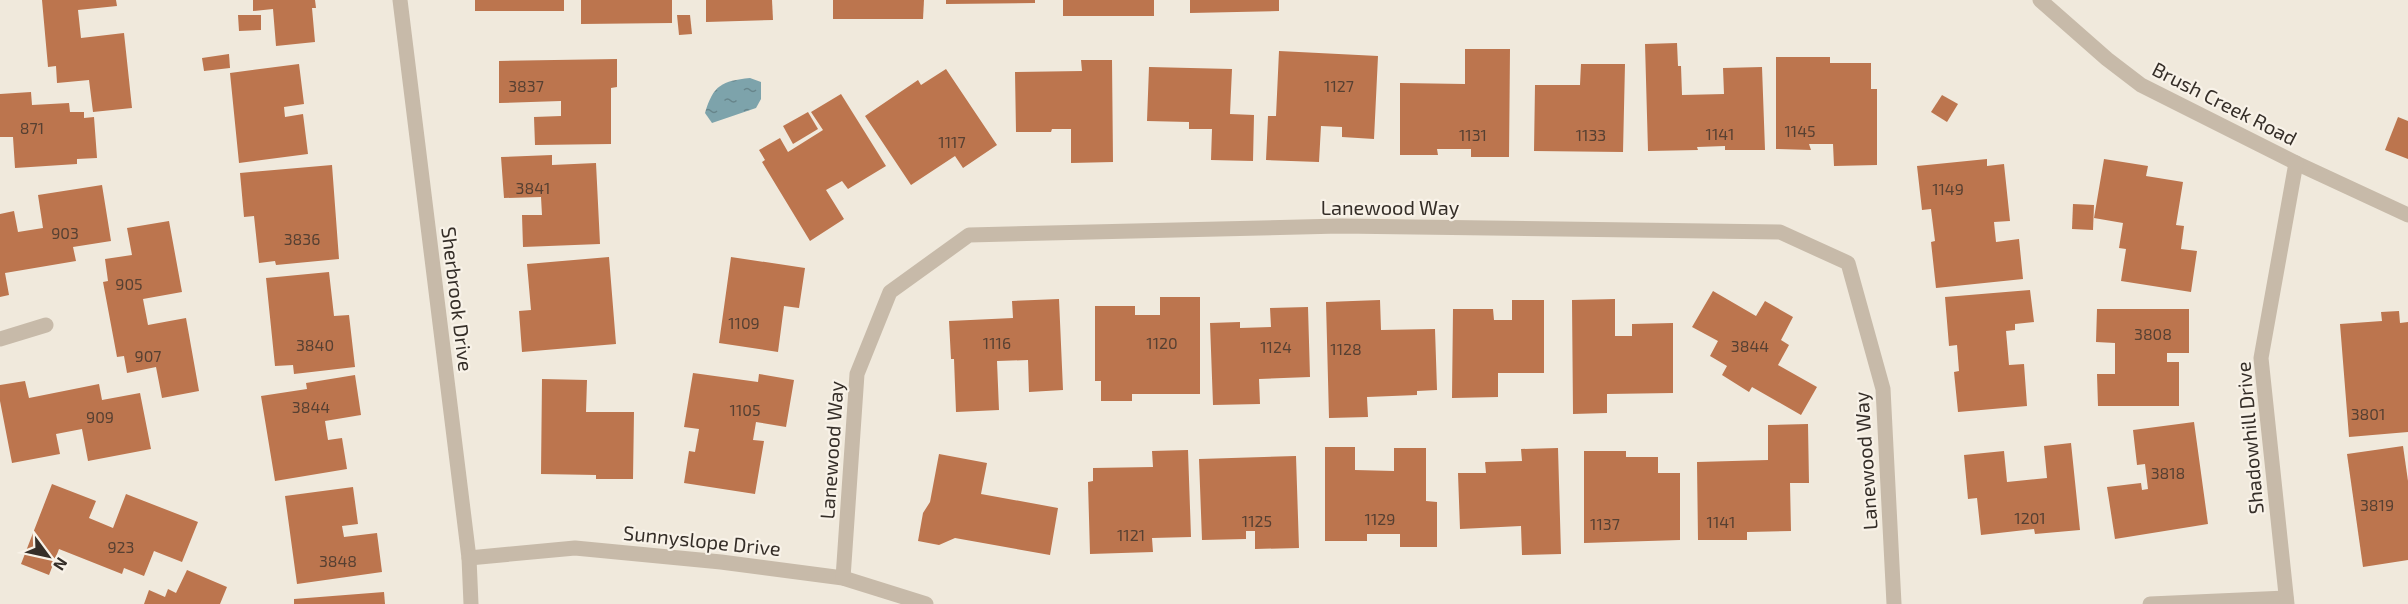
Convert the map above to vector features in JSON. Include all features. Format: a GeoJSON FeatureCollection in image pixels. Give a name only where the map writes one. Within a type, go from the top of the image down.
{"type":"FeatureCollection","features":[{"type":"Feature","properties":{"kind":"street","name":"Sherbrook Drive"},"geometry":{"type":"LineString","coordinates":[[400,0],[469,558],[471,604]]}},
{"type":"Feature","properties":{"kind":"street","name":"Brush Creek Road"},"geometry":{"type":"LineString","coordinates":[[2040,0],[2107,59],[2141,85],[2296,164],[2408,215]]}},
{"type":"Feature","properties":{"kind":"street","name":"Shadowhill Drive"},"geometry":{"type":"LineString","coordinates":[[2286,601],[2261,358],[2296,164]]}},
{"type":"Feature","properties":{"kind":"street","name":"Lanewood Way"},"geometry":{"type":"LineString","coordinates":[[843,578],[857,374],[890,292],[969,235],[1340,226],[1780,232],[1848,263],[1883,389],[1894,604]]}},
{"type":"Feature","properties":{"kind":"street"},"geometry":{"type":"LineString","coordinates":[[0,339],[45,325]]}},
{"type":"Feature","properties":{"kind":"street","name":"Sunnyslope Drive"},"geometry":{"type":"LineString","coordinates":[[469,558],[575,548],[721,562],[843,578],[926,604]]}},
{"type":"Feature","properties":{"kind":"street"},"geometry":{"type":"LineString","coordinates":[[2150,604],[2286,601]]}},
{"type":"Feature","properties":{"kind":"water"},"geometry":{"type":"Polygon","coordinates":[[[750,78],[761,82],[761,99],[756,108],[712,123],[705,113],[715,90],[726,83],[750,78]]]}},
{"type":"Feature","properties":{"kind":"building"},"geometry":{"type":"Polygon","coordinates":[[[42,0],[116,0],[117,6],[78,10],[81,38],[124,33],[132,108],[93,112],[89,80],[57,83],[56,66],[48,67],[42,0]]]}},
{"type":"Feature","properties":{"kind":"building"},"geometry":{"type":"Polygon","coordinates":[[[253,0],[315,0],[316,8],[312,8],[315,42],[276,46],[273,9],[253,11],[253,0]]]}},
{"type":"Feature","properties":{"kind":"building"},"geometry":{"type":"Polygon","coordinates":[[[475,0],[564,0],[564,11],[475,11],[475,0]]]}},
{"type":"Feature","properties":{"kind":"building"},"geometry":{"type":"Polygon","coordinates":[[[581,0],[672,0],[672,23],[581,24],[581,0]]]}},
{"type":"Feature","properties":{"kind":"building"},"geometry":{"type":"Polygon","coordinates":[[[706,0],[772,0],[773,20],[706,22],[706,0]]]}},
{"type":"Feature","properties":{"kind":"building"},"geometry":{"type":"Polygon","coordinates":[[[833,0],[924,0],[923,19],[833,19],[833,0]]]}},
{"type":"Feature","properties":{"kind":"building"},"geometry":{"type":"Polygon","coordinates":[[[946,0],[1035,0],[1035,3],[946,4],[946,0]]]}},
{"type":"Feature","properties":{"kind":"building"},"geometry":{"type":"Polygon","coordinates":[[[1063,0],[1154,0],[1154,16],[1063,16],[1063,0]]]}},
{"type":"Feature","properties":{"kind":"building"},"geometry":{"type":"Polygon","coordinates":[[[1190,0],[1279,0],[1279,11],[1190,13],[1190,0]]]}},
{"type":"Feature","properties":{"kind":"building"},"geometry":{"type":"Polygon","coordinates":[[[238,15],[261,15],[261,30],[239,31],[238,15]]]}},
{"type":"Feature","properties":{"kind":"building"},"geometry":{"type":"Polygon","coordinates":[[[677,15],[690,15],[692,34],[679,35],[677,15]]]}},
{"type":"Feature","properties":{"kind":"building"},"geometry":{"type":"Polygon","coordinates":[[[1677,43],[1682,95],[1724,94],[1723,68],[1762,67],[1765,150],[1725,150],[1725,146],[1697,147],[1698,150],[1648,151],[1645,44],[1677,43]]]}},
{"type":"Feature","properties":{"kind":"building"},"geometry":{"type":"Polygon","coordinates":[[[1465,49],[1510,49],[1509,157],[1471,157],[1471,149],[1437,149],[1438,155],[1400,155],[1400,83],[1465,84],[1465,49]]]}},
{"type":"Feature","properties":{"kind":"building"},"geometry":{"type":"Polygon","coordinates":[[[1279,51],[1378,56],[1374,139],[1342,137],[1342,127],[1321,126],[1319,162],[1266,160],[1268,116],[1276,116],[1279,51]]]}},
{"type":"Feature","properties":{"kind":"building"},"geometry":{"type":"Polygon","coordinates":[[[229,54],[230,68],[204,71],[202,58],[229,54]]]}},
{"type":"Feature","properties":{"kind":"building"},"geometry":{"type":"Polygon","coordinates":[[[1776,57],[1830,57],[1830,63],[1871,63],[1871,89],[1877,89],[1877,165],[1834,166],[1833,144],[1809,144],[1811,150],[1776,149],[1776,57]]]}},
{"type":"Feature","properties":{"kind":"building"},"geometry":{"type":"Polygon","coordinates":[[[617,59],[617,87],[611,88],[611,144],[535,145],[534,117],[561,116],[561,101],[499,103],[499,61],[617,59]]]}},
{"type":"Feature","properties":{"kind":"building"},"geometry":{"type":"Polygon","coordinates":[[[1081,60],[1112,60],[1113,162],[1071,163],[1071,129],[1052,129],[1051,132],[1016,132],[1015,72],[1082,71],[1081,60]]]}},
{"type":"Feature","properties":{"kind":"building"},"geometry":{"type":"Polygon","coordinates":[[[299,64],[304,104],[284,107],[285,117],[303,114],[308,154],[239,163],[230,73],[299,64]]]}},
{"type":"Feature","properties":{"kind":"building"},"geometry":{"type":"Polygon","coordinates":[[[1581,64],[1625,64],[1623,152],[1534,151],[1535,85],[1580,85],[1581,64]]]}},
{"type":"Feature","properties":{"kind":"building"},"geometry":{"type":"Polygon","coordinates":[[[1149,67],[1232,69],[1230,114],[1254,115],[1253,161],[1211,160],[1212,129],[1189,129],[1189,122],[1147,121],[1149,67]]]}},
{"type":"Feature","properties":{"kind":"building"},"geometry":{"type":"Polygon","coordinates":[[[946,69],[997,145],[963,168],[955,156],[911,185],[865,116],[918,80],[921,85],[946,69]]]}},
{"type":"Feature","properties":{"kind":"building"},"geometry":{"type":"Polygon","coordinates":[[[31,92],[32,105],[69,103],[70,112],[84,112],[84,118],[94,117],[97,158],[77,159],[77,164],[15,168],[13,137],[0,137],[0,94],[31,92]]]}},
{"type":"Feature","properties":{"kind":"building"},"geometry":{"type":"Polygon","coordinates":[[[841,94],[886,166],[848,189],[842,181],[826,190],[844,219],[810,241],[762,162],[765,160],[759,150],[780,138],[788,152],[823,130],[811,112],[841,94]]]}},
{"type":"Feature","properties":{"kind":"building"},"geometry":{"type":"Polygon","coordinates":[[[1942,95],[1958,104],[1947,122],[1931,112],[1942,95]]]}},
{"type":"Feature","properties":{"kind":"building"},"geometry":{"type":"Polygon","coordinates":[[[808,112],[818,129],[793,144],[783,126],[808,112]]]}},
{"type":"Feature","properties":{"kind":"building"},"geometry":{"type":"Polygon","coordinates":[[[2398,117],[2408,121],[2408,159],[2385,150],[2398,117]]]}},
{"type":"Feature","properties":{"kind":"building"},"geometry":{"type":"Polygon","coordinates":[[[552,155],[552,165],[596,163],[600,244],[523,247],[522,215],[542,215],[541,197],[504,198],[501,157],[552,155]]]}},
{"type":"Feature","properties":{"kind":"building"},"geometry":{"type":"Polygon","coordinates":[[[1987,159],[1987,166],[2004,164],[2010,221],[1994,222],[1996,242],[2019,239],[2023,279],[1936,288],[1931,242],[1935,241],[1931,209],[1922,210],[1917,166],[1987,159]]]}},
{"type":"Feature","properties":{"kind":"building"},"geometry":{"type":"Polygon","coordinates":[[[2104,159],[2148,166],[2146,176],[2183,182],[2176,225],[2184,226],[2181,249],[2197,251],[2191,292],[2121,281],[2126,249],[2119,248],[2123,223],[2094,218],[2104,159]]]}},
{"type":"Feature","properties":{"kind":"building"},"geometry":{"type":"Polygon","coordinates":[[[332,165],[339,259],[276,265],[275,261],[259,263],[254,216],[244,217],[240,173],[332,165]]]}},
{"type":"Feature","properties":{"kind":"building"},"geometry":{"type":"Polygon","coordinates":[[[102,185],[111,241],[73,247],[76,261],[5,273],[9,295],[0,297],[0,214],[14,211],[18,232],[43,228],[38,195],[102,185]]]}},
{"type":"Feature","properties":{"kind":"building"},"geometry":{"type":"Polygon","coordinates":[[[2073,204],[2094,205],[2093,230],[2072,229],[2073,204]]]}},
{"type":"Feature","properties":{"kind":"building"},"geometry":{"type":"Polygon","coordinates":[[[169,221],[182,292],[143,299],[148,325],[186,318],[199,391],[162,398],[156,367],[127,373],[124,356],[117,357],[103,282],[108,281],[105,259],[132,255],[127,228],[169,221]]]}},
{"type":"Feature","properties":{"kind":"building"},"geometry":{"type":"Polygon","coordinates":[[[609,257],[616,344],[522,352],[519,311],[531,310],[527,264],[609,257]]]}},
{"type":"Feature","properties":{"kind":"building"},"geometry":{"type":"Polygon","coordinates":[[[731,257],[805,268],[799,308],[784,306],[778,352],[719,343],[731,257]]]}},
{"type":"Feature","properties":{"kind":"building"},"geometry":{"type":"Polygon","coordinates":[[[329,272],[334,316],[349,315],[355,367],[294,374],[293,365],[275,366],[266,278],[329,272]]]}},
{"type":"Feature","properties":{"kind":"building"},"geometry":{"type":"Polygon","coordinates":[[[2030,290],[2034,322],[2015,324],[2015,330],[2006,331],[2009,365],[2024,364],[2027,406],[1958,412],[1954,372],[1959,371],[1957,345],[1949,346],[1945,297],[2030,290]]]}},
{"type":"Feature","properties":{"kind":"building"},"geometry":{"type":"Polygon","coordinates":[[[1713,291],[1756,316],[1765,301],[1793,317],[1781,340],[1789,345],[1778,365],[1817,387],[1801,415],[1752,387],[1749,392],[1722,375],[1727,366],[1710,356],[1718,341],[1692,327],[1713,291]]]}},
{"type":"Feature","properties":{"kind":"building"},"geometry":{"type":"Polygon","coordinates":[[[1160,297],[1200,297],[1200,394],[1132,394],[1132,401],[1101,401],[1101,381],[1095,381],[1095,306],[1135,306],[1135,315],[1160,315],[1160,297]]]}},
{"type":"Feature","properties":{"kind":"building"},"geometry":{"type":"Polygon","coordinates":[[[1059,299],[1063,390],[1029,392],[1028,360],[997,361],[999,410],[956,412],[954,359],[951,359],[949,321],[1013,318],[1012,301],[1059,299]]]}},
{"type":"Feature","properties":{"kind":"building"},"geometry":{"type":"Polygon","coordinates":[[[1615,299],[1615,336],[1632,336],[1632,324],[1673,323],[1673,393],[1607,394],[1607,413],[1573,414],[1572,300],[1615,299]]]}},
{"type":"Feature","properties":{"kind":"building"},"geometry":{"type":"Polygon","coordinates":[[[1380,300],[1381,330],[1435,329],[1437,390],[1417,391],[1417,395],[1367,397],[1368,417],[1329,418],[1326,302],[1380,300]]]}},
{"type":"Feature","properties":{"kind":"building"},"geometry":{"type":"Polygon","coordinates":[[[1512,300],[1544,300],[1544,373],[1498,373],[1498,397],[1452,398],[1453,309],[1493,309],[1494,320],[1512,320],[1512,300]]]}},
{"type":"Feature","properties":{"kind":"building"},"geometry":{"type":"Polygon","coordinates":[[[1308,307],[1310,377],[1259,379],[1260,404],[1213,405],[1210,323],[1240,322],[1240,328],[1271,327],[1270,308],[1308,307]]]}},
{"type":"Feature","properties":{"kind":"building"},"geometry":{"type":"Polygon","coordinates":[[[2097,309],[2189,309],[2189,353],[2167,353],[2167,362],[2179,362],[2179,406],[2098,406],[2097,374],[2115,374],[2115,343],[2096,342],[2097,309]]]}},
{"type":"Feature","properties":{"kind":"building"},"geometry":{"type":"Polygon","coordinates":[[[2399,311],[2400,323],[2408,322],[2408,432],[2349,437],[2340,324],[2382,321],[2381,312],[2399,311]]]}},
{"type":"Feature","properties":{"kind":"building"},"geometry":{"type":"Polygon","coordinates":[[[693,373],[758,382],[759,374],[794,380],[786,427],[756,422],[753,440],[764,441],[755,494],[684,483],[689,451],[695,452],[699,429],[684,427],[693,373]]]}},
{"type":"Feature","properties":{"kind":"building"},"geometry":{"type":"Polygon","coordinates":[[[355,375],[361,415],[325,421],[328,440],[342,438],[347,469],[275,481],[261,396],[307,389],[306,383],[355,375]]]}},
{"type":"Feature","properties":{"kind":"building"},"geometry":{"type":"Polygon","coordinates":[[[542,379],[587,380],[586,412],[634,412],[633,479],[596,479],[596,475],[541,474],[542,379]]]}},
{"type":"Feature","properties":{"kind":"building"},"geometry":{"type":"Polygon","coordinates":[[[25,381],[29,398],[99,384],[102,400],[140,393],[151,449],[88,461],[82,429],[56,434],[60,454],[12,463],[0,401],[0,385],[25,381]]]}},
{"type":"Feature","properties":{"kind":"building"},"geometry":{"type":"Polygon","coordinates":[[[2194,422],[2208,524],[2115,539],[2107,487],[2141,483],[2142,490],[2148,489],[2145,464],[2137,465],[2133,430],[2194,422]]]}},
{"type":"Feature","properties":{"kind":"building"},"geometry":{"type":"Polygon","coordinates":[[[1808,424],[1809,483],[1790,483],[1791,531],[1747,532],[1747,540],[1698,540],[1697,462],[1768,460],[1768,425],[1808,424]]]}},
{"type":"Feature","properties":{"kind":"building"},"geometry":{"type":"Polygon","coordinates":[[[2071,443],[2080,530],[2035,534],[2034,529],[1981,535],[1977,498],[1968,499],[1964,455],[2004,451],[2007,482],[2047,478],[2044,446],[2071,443]]]}},
{"type":"Feature","properties":{"kind":"building"},"geometry":{"type":"Polygon","coordinates":[[[2403,446],[2408,481],[2408,560],[2363,567],[2347,454],[2403,446]]]}},
{"type":"Feature","properties":{"kind":"building"},"geometry":{"type":"Polygon","coordinates":[[[1325,447],[1355,447],[1355,470],[1394,471],[1394,448],[1426,448],[1426,501],[1437,502],[1437,547],[1400,547],[1400,534],[1367,534],[1367,541],[1325,541],[1325,447]]]}},
{"type":"Feature","properties":{"kind":"building"},"geometry":{"type":"Polygon","coordinates":[[[1558,448],[1561,554],[1522,555],[1521,526],[1460,529],[1458,473],[1486,473],[1485,462],[1522,461],[1521,449],[1558,448]]]}},
{"type":"Feature","properties":{"kind":"building"},"geometry":{"type":"Polygon","coordinates":[[[1188,450],[1191,537],[1152,538],[1153,552],[1090,554],[1088,482],[1093,481],[1093,468],[1153,467],[1152,451],[1188,450]]]}},
{"type":"Feature","properties":{"kind":"building"},"geometry":{"type":"Polygon","coordinates":[[[1584,451],[1626,451],[1626,457],[1658,457],[1658,473],[1680,473],[1680,540],[1584,543],[1584,451]]]}},
{"type":"Feature","properties":{"kind":"building"},"geometry":{"type":"Polygon","coordinates":[[[939,454],[987,463],[981,494],[1058,508],[1050,555],[955,538],[939,545],[918,541],[923,513],[930,502],[939,454]]]}},
{"type":"Feature","properties":{"kind":"building"},"geometry":{"type":"Polygon","coordinates":[[[1296,456],[1299,548],[1255,549],[1255,531],[1246,531],[1246,539],[1202,540],[1199,459],[1296,456]]]}},
{"type":"Feature","properties":{"kind":"building"},"geometry":{"type":"Polygon","coordinates":[[[52,484],[96,501],[89,518],[113,528],[126,494],[198,522],[182,562],[154,551],[144,576],[124,568],[122,574],[59,549],[49,575],[21,564],[52,484]]]}},
{"type":"Feature","properties":{"kind":"building"},"geometry":{"type":"Polygon","coordinates":[[[353,487],[358,524],[342,526],[344,537],[377,533],[382,572],[297,584],[285,496],[353,487]]]}},
{"type":"Feature","properties":{"kind":"building"},"geometry":{"type":"Polygon","coordinates":[[[187,570],[227,587],[220,604],[144,604],[149,590],[165,597],[168,589],[176,593],[187,570]]]}},
{"type":"Feature","properties":{"kind":"building"},"geometry":{"type":"Polygon","coordinates":[[[384,592],[385,604],[294,604],[294,599],[384,592]]]}}]}
